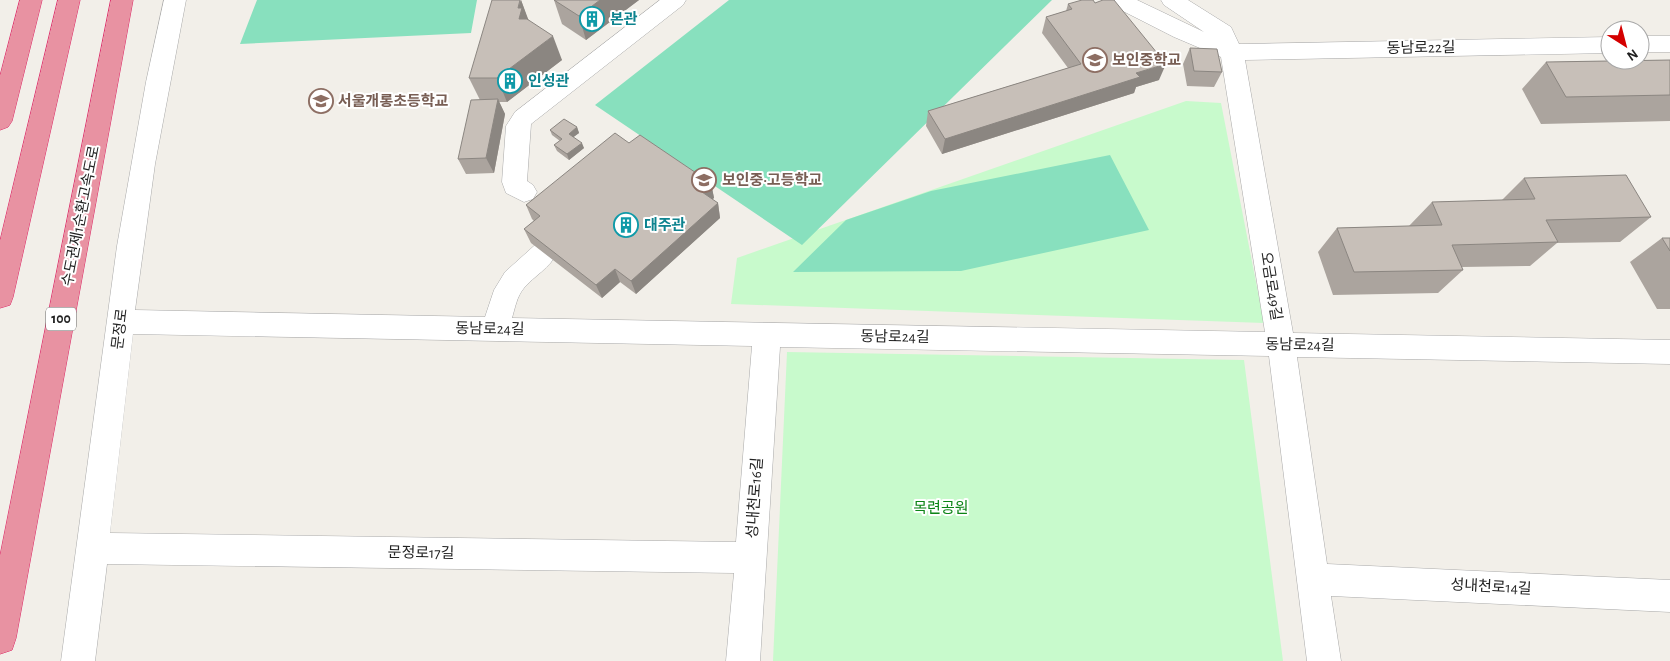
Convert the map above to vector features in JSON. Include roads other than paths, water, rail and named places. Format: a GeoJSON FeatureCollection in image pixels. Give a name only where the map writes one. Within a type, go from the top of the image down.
{"type":"FeatureCollection","features":[{"type":"Feature","properties":{"kind":"highway"},"geometry":{"type":"LineString","coordinates":[[0,121],[32,0]]}},
{"type":"Feature","properties":{"kind":"highway"},"geometry":{"type":"LineString","coordinates":[[0,297],[69,0]]}},
{"type":"Feature","properties":{"kind":"highway","name":"수도권제1순환고속도로"},"geometry":{"type":"LineString","coordinates":[[0,638],[122,0]]}},
{"type":"Feature","properties":{"kind":"street","name":"문정로"},"geometry":{"type":"LineString","coordinates":[[78,661],[131,235],[154,96],[175,0]]}},
{"type":"Feature","properties":{"kind":"street"},"geometry":{"type":"LineString","coordinates":[[524,192],[515,186],[514,182],[518,126],[523,118],[675,0]]}},
{"type":"Feature","properties":{"kind":"street"},"geometry":{"type":"LineString","coordinates":[[1119,0],[1182,31],[1232,52]]}},
{"type":"Feature","properties":{"kind":"street","name":"오금로49길"},"geometry":{"type":"LineString","coordinates":[[1172,0],[1223,32],[1232,52],[1281,345],[1324,661]]}},
{"type":"Feature","properties":{"kind":"street"},"geometry":{"type":"LineString","coordinates":[[1650,44],[1670,44]]}},
{"type":"Feature","properties":{"kind":"street","name":"동남로22길"},"geometry":{"type":"LineString","coordinates":[[1232,52],[1600,45]]}},
{"type":"Feature","properties":{"kind":"street"},"geometry":{"type":"LineString","coordinates":[[495,329],[507,290],[514,280],[544,253]]}},
{"type":"Feature","properties":{"kind":"street","name":"동남로24길"},"geometry":{"type":"LineString","coordinates":[[121,322],[1670,352]]}},
{"type":"Feature","properties":{"kind":"street","name":"성내천로16길"},"geometry":{"type":"LineString","coordinates":[[743,661],[767,334]]}},
{"type":"Feature","properties":{"kind":"street","name":"문정로17길"},"geometry":{"type":"LineString","coordinates":[[92,548],[750,558]]}},
{"type":"Feature","properties":{"kind":"street","name":"성내천로14길"},"geometry":{"type":"LineString","coordinates":[[1312,579],[1670,596]]}},
{"type":"Feature","properties":{"kind":"place","name":"본관"},"geometry":{"type":"Point","coordinates":[592,19]}},
{"type":"Feature","properties":{"kind":"place","name":"보인중학교"},"geometry":{"type":"Point","coordinates":[1095,60]}},
{"type":"Feature","properties":{"kind":"place","name":"인성관"},"geometry":{"type":"Point","coordinates":[510,81]}},
{"type":"Feature","properties":{"kind":"place","name":"서울개롱초등학교"},"geometry":{"type":"Point","coordinates":[321,101]}},
{"type":"Feature","properties":{"kind":"place","name":"보인중·고등학교"},"geometry":{"type":"Point","coordinates":[704,180]}},
{"type":"Feature","properties":{"kind":"place","name":"대주관"},"geometry":{"type":"Point","coordinates":[626,225]}},
{"type":"Feature","properties":{"kind":"park label","name":"목련공원"},"geometry":{"type":"Point","coordinates":[941,508]}}]}
